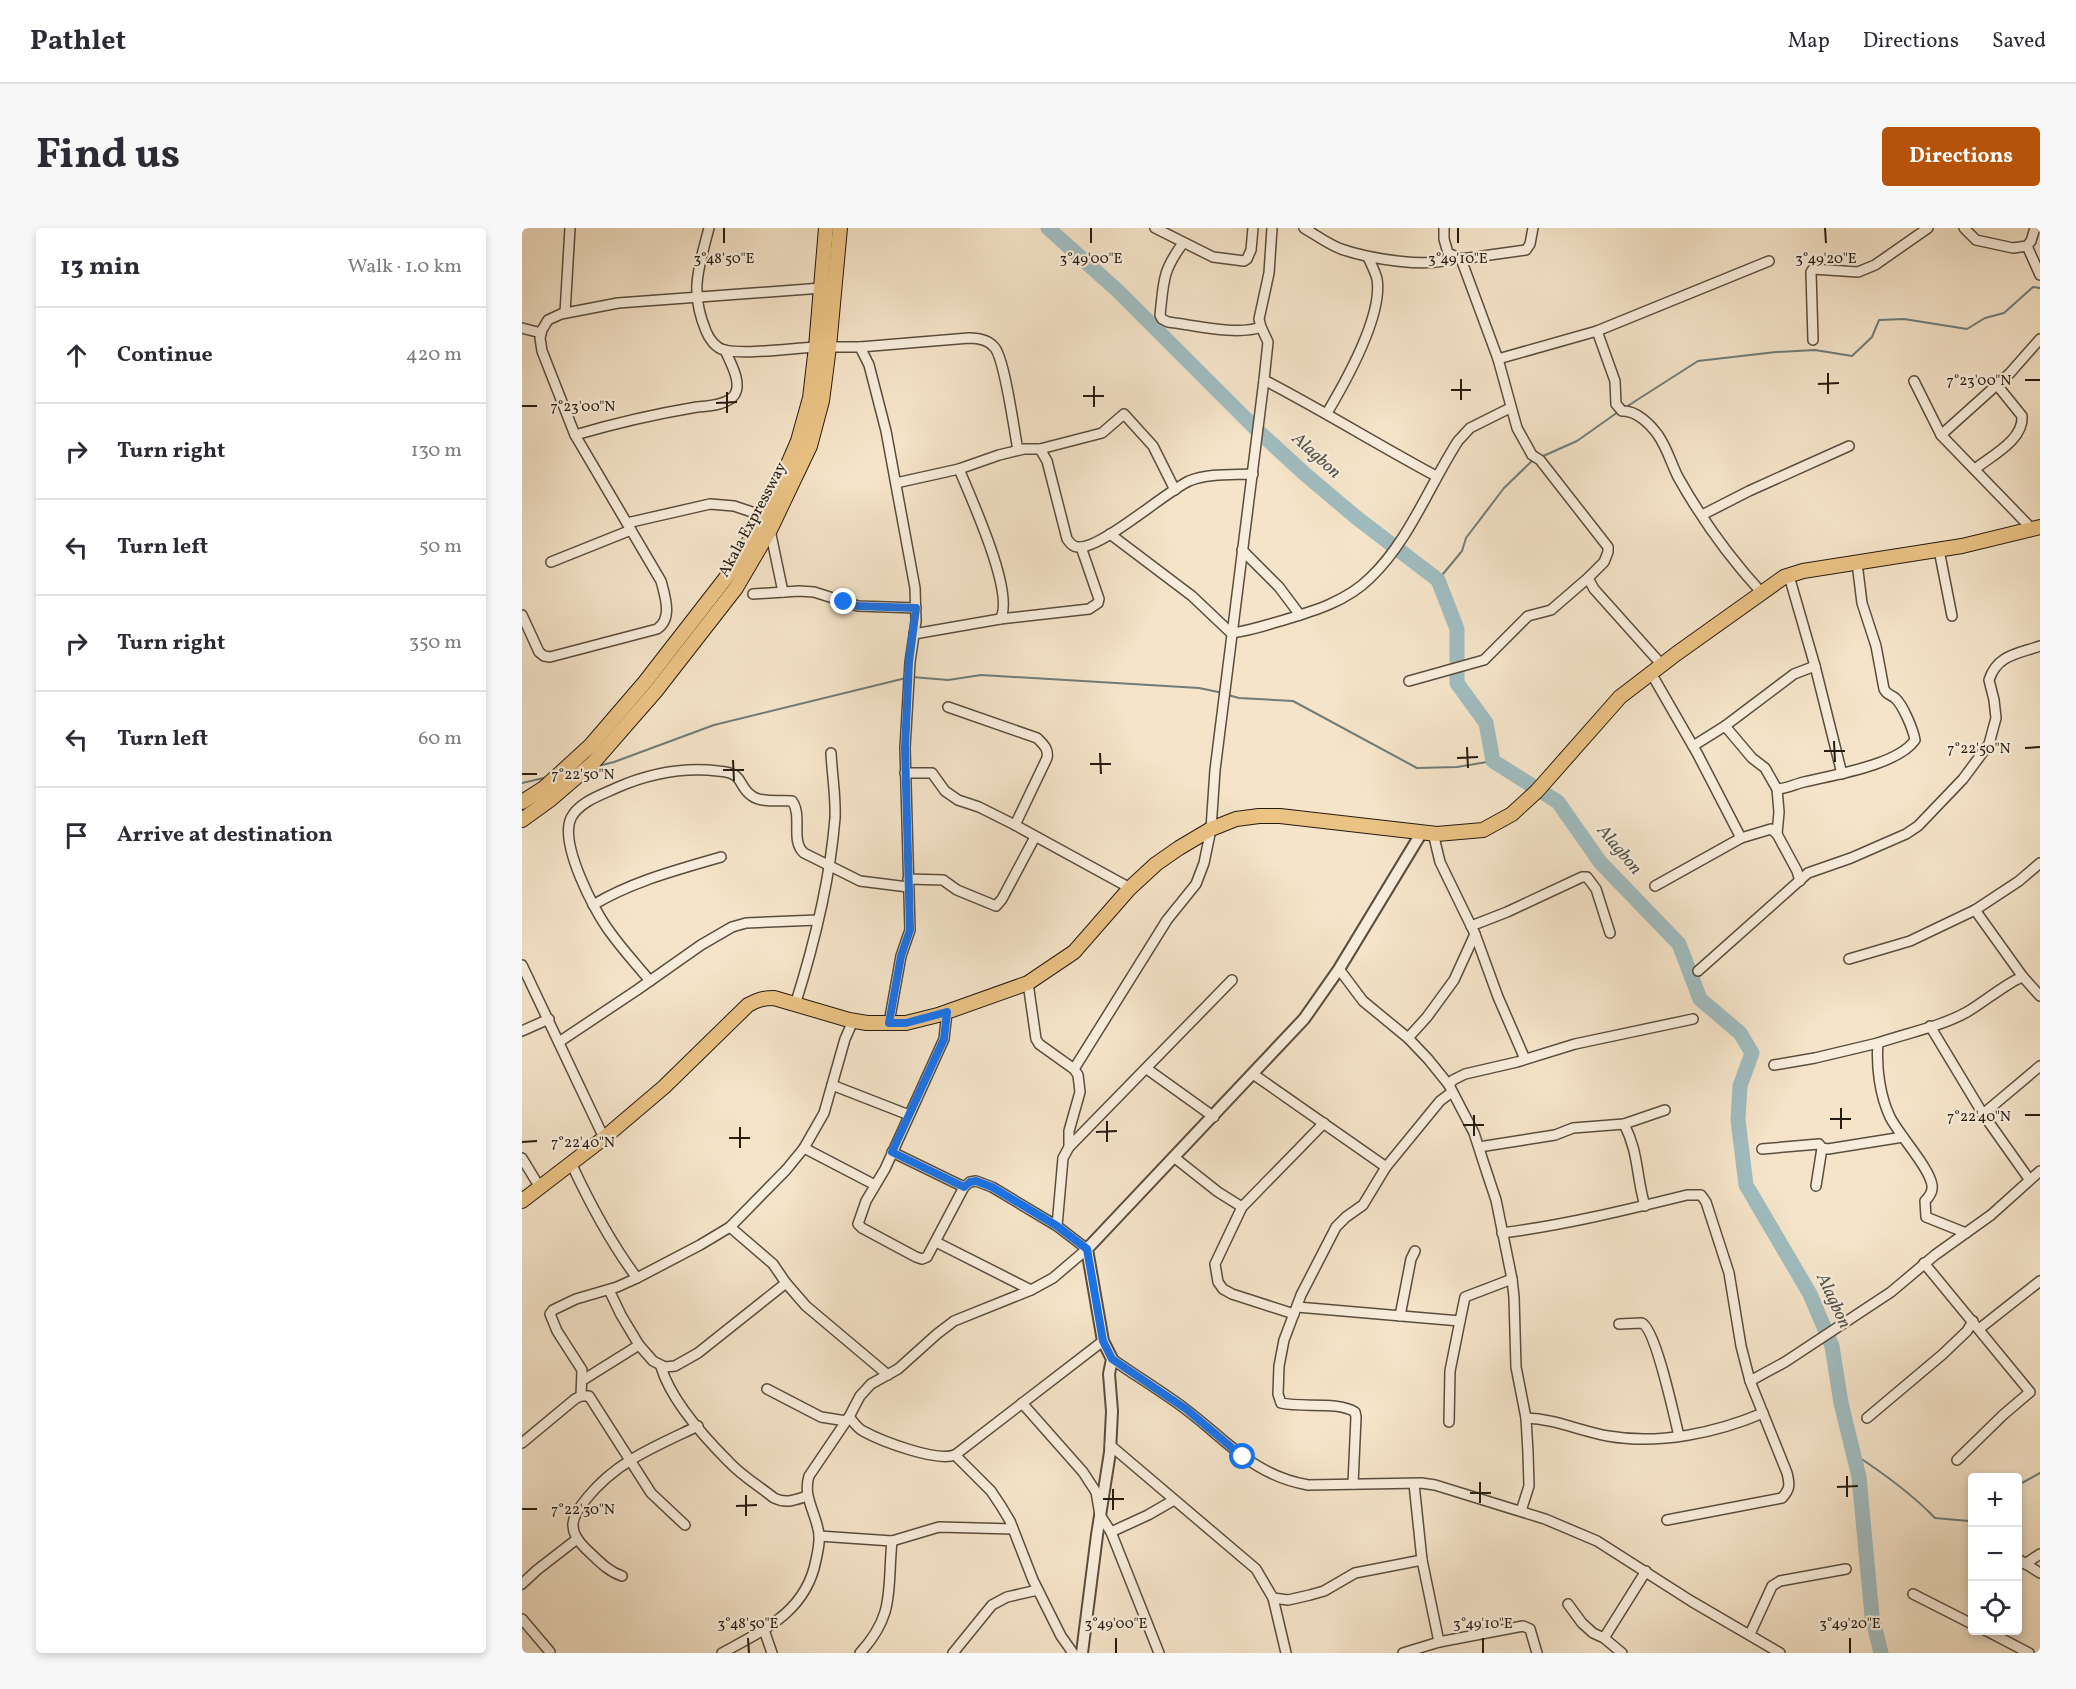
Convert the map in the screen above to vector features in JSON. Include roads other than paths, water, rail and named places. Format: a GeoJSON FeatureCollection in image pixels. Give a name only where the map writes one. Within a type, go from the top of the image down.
{"type":"FeatureCollection","features":[{"type":"Feature","properties":{"kind":"main road","name":"Akala Expressway"},"geometry":{"type":"LineString","coordinates":[[522,802],[550,789],[572,771],[593,763],[655,692],[736,588],[770,530],[810,446],[822,401],[822,288],[826,228]]}},
{"type":"Feature","properties":{"kind":"main road","name":"Akala Expressway"},"geometry":{"type":"LineString","coordinates":[[522,820],[550,789],[572,771],[590,746],[645,682],[725,579],[766,515],[798,441],[810,398],[823,347],[840,228]]}},
{"type":"Feature","properties":{"kind":"main road"},"geometry":{"type":"LineString","coordinates":[[522,1201],[604,1138],[664,1087],[748,1005],[764,998],[774,998],[853,1021],[906,1023],[947,1012],[1028,983],[1074,952],[1130,888],[1156,864],[1211,829],[1236,819],[1280,816],[1427,833],[1484,830],[1512,814],[1537,791],[1620,697],[1761,592],[1789,576],[1939,550],[2038,529]]}},
{"type":"Feature","properties":{"kind":"street"},"geometry":{"type":"LineString","coordinates":[[565,313],[570,228]]}},
{"type":"Feature","properties":{"kind":"street"},"geometry":{"type":"LineString","coordinates":[[709,228],[698,271],[696,296],[699,313],[708,335],[721,350],[860,347],[980,339],[996,348],[1018,450]]}},
{"type":"Feature","properties":{"kind":"street"},"geometry":{"type":"LineString","coordinates":[[1155,228],[1213,256],[1246,261],[1251,250],[1253,228]]}},
{"type":"Feature","properties":{"kind":"street"},"geometry":{"type":"LineString","coordinates":[[1074,1069],[1167,920],[1196,884],[1204,863],[1211,829],[1215,770],[1231,633],[1264,380],[1268,342],[1259,319],[1269,273],[1272,228]]}},
{"type":"Feature","properties":{"kind":"street"},"geometry":{"type":"LineString","coordinates":[[1304,228],[1339,248],[1368,257],[1426,262],[1447,262],[1458,258],[1526,250],[1530,244],[1533,228]]}},
{"type":"Feature","properties":{"kind":"street"},"geometry":{"type":"LineString","coordinates":[[1409,681],[1484,660],[1528,616],[1551,610],[1588,578],[1604,562],[1608,552],[1608,547],[1540,460],[1532,455],[1517,428],[1498,359],[1458,258],[1448,253],[1444,228]]}},
{"type":"Feature","properties":{"kind":"street"},"geometry":{"type":"LineString","coordinates":[[1813,340],[1811,273],[1813,269],[1858,272],[1875,265],[1928,228]]}},
{"type":"Feature","properties":{"kind":"street"},"geometry":{"type":"LineString","coordinates":[[1964,228],[1976,240],[2013,248],[2027,246],[2035,228]]}},
{"type":"Feature","properties":{"kind":"street"},"geometry":{"type":"LineString","coordinates":[[1183,243],[1169,262],[1164,274],[1160,315],[1162,319],[1168,322],[1238,331],[1251,331],[1261,327]]}},
{"type":"Feature","properties":{"kind":"street"},"geometry":{"type":"LineString","coordinates":[[2027,246],[2040,275]]}},
{"type":"Feature","properties":{"kind":"street"},"geometry":{"type":"LineString","coordinates":[[1327,413],[1361,350],[1370,326],[1377,292],[1377,278],[1368,257]]}},
{"type":"Feature","properties":{"kind":"street"},"geometry":{"type":"LineString","coordinates":[[1498,359],[1597,331],[1768,261]]}},
{"type":"Feature","properties":{"kind":"street"},"geometry":{"type":"LineString","coordinates":[[522,615],[539,652],[550,657],[661,627],[664,624],[666,612],[661,581],[575,435],[542,351],[540,338],[548,320],[565,313],[618,303],[822,288]]}},
{"type":"Feature","properties":{"kind":"street"},"geometry":{"type":"LineString","coordinates":[[522,328],[541,333]]}},
{"type":"Feature","properties":{"kind":"street"},"geometry":{"type":"LineString","coordinates":[[1597,331],[1616,381],[1616,404],[1622,411],[1634,413],[1648,423],[1659,436],[1679,477],[1702,515],[1736,564],[1761,592]]}},
{"type":"Feature","properties":{"kind":"street"},"geometry":{"type":"LineString","coordinates":[[1941,435],[2010,374],[2040,339]]}},
{"type":"Feature","properties":{"kind":"street"},"geometry":{"type":"LineString","coordinates":[[860,347],[869,365],[886,431],[915,588],[916,608],[909,662],[905,773],[910,930],[901,956],[889,1023]]}},
{"type":"Feature","properties":{"kind":"street"},"geometry":{"type":"LineString","coordinates":[[575,435],[620,421],[710,405],[730,399],[735,395],[737,380],[726,350]]}},
{"type":"Feature","properties":{"kind":"street"},"geometry":{"type":"LineString","coordinates":[[1264,380],[1327,413],[1436,476]]}},
{"type":"Feature","properties":{"kind":"street"},"geometry":{"type":"LineString","coordinates":[[1914,381],[1941,435],[2038,529]]}},
{"type":"Feature","properties":{"kind":"street"},"geometry":{"type":"LineString","coordinates":[[1975,469],[2007,445],[2019,431],[2022,422],[2022,416],[1997,385]]}},
{"type":"Feature","properties":{"kind":"street"},"geometry":{"type":"LineString","coordinates":[[1110,534],[1192,596],[1231,633],[1251,631],[1344,597],[1369,579],[1390,555],[1458,441],[1470,428],[1510,408]]}},
{"type":"Feature","properties":{"kind":"street"},"geometry":{"type":"LineString","coordinates":[[896,483],[959,469],[1018,450],[1040,449],[1102,433],[1124,414],[1153,446],[1174,490]]}},
{"type":"Feature","properties":{"kind":"street"},"geometry":{"type":"LineString","coordinates":[[1702,515],[1749,491],[1850,446]]}},
{"type":"Feature","properties":{"kind":"street"},"geometry":{"type":"LineString","coordinates":[[1040,449],[1047,461],[1067,539],[1071,544],[1082,547],[1110,534],[1191,480],[1253,474]]}},
{"type":"Feature","properties":{"kind":"street"},"geometry":{"type":"LineString","coordinates":[[959,469],[998,569],[1003,611],[1000,619]]}},
{"type":"Feature","properties":{"kind":"street"},"geometry":{"type":"LineString","coordinates":[[551,562],[629,526],[718,503],[752,512]]}},
{"type":"Feature","properties":{"kind":"street"},"geometry":{"type":"LineString","coordinates":[[770,530],[783,592]]}},
{"type":"Feature","properties":{"kind":"street"},"geometry":{"type":"LineString","coordinates":[[914,634],[1000,619],[1084,611],[1098,603],[1099,593],[1082,547]]}},
{"type":"Feature","properties":{"kind":"street"},"geometry":{"type":"LineString","coordinates":[[1242,550],[1280,587],[1300,615]]}},
{"type":"Feature","properties":{"kind":"street"},"geometry":{"type":"LineString","coordinates":[[1939,550],[1952,616]]}},
{"type":"Feature","properties":{"kind":"street"},"geometry":{"type":"LineString","coordinates":[[1777,789],[1842,774],[1873,764],[1908,749],[1915,740],[1913,728],[1896,699],[1887,695],[1884,689],[1876,646],[1862,603],[1857,563]]}},
{"type":"Feature","properties":{"kind":"street"},"geometry":{"type":"LineString","coordinates":[[1789,576],[1815,666],[1842,774]]}},
{"type":"Feature","properties":{"kind":"street"},"geometry":{"type":"LineString","coordinates":[[1588,578],[1594,589],[1657,669],[1693,746],[1741,838]]}},
{"type":"Feature","properties":{"kind":"street"},"geometry":{"type":"LineString","coordinates":[[753,594],[814,592],[858,606],[916,608]]}},
{"type":"Feature","properties":{"kind":"street"},"geometry":{"type":"LineString","coordinates":[[1698,971],[1808,873],[1861,854],[1906,834],[1918,826],[1963,779],[1989,744],[1996,718],[1989,680],[1996,664],[2011,655],[2040,646]]}},
{"type":"Feature","properties":{"kind":"street"},"geometry":{"type":"LineString","coordinates":[[1693,746],[1725,726],[1794,674],[1815,666]]}},
{"type":"Feature","properties":{"kind":"street"},"geometry":{"type":"LineString","coordinates":[[948,707],[1036,738],[1045,746],[1048,753],[1044,765],[1015,825]]}},
{"type":"Feature","properties":{"kind":"street"},"geometry":{"type":"LineString","coordinates":[[1725,726],[1752,758],[1765,768],[1777,789],[1779,812],[1777,834]]}},
{"type":"Feature","properties":{"kind":"street"},"geometry":{"type":"LineString","coordinates":[[795,1005],[818,920],[835,817],[831,753]]}},
{"type":"Feature","properties":{"kind":"street"},"geometry":{"type":"LineString","coordinates":[[650,981],[610,932],[593,904],[578,871],[570,844],[571,818],[579,809],[630,782],[663,773],[696,770],[732,773],[740,778],[750,795],[757,798],[792,801],[796,811],[800,850],[804,853],[860,881],[908,883],[943,880],[957,890],[996,906],[1035,837]]}},
{"type":"Feature","properties":{"kind":"street"},"geometry":{"type":"LineString","coordinates":[[905,773],[932,773],[945,791],[958,800],[979,807],[1015,825],[1130,888]]}},
{"type":"Feature","properties":{"kind":"street"},"geometry":{"type":"LineString","coordinates":[[1655,886],[1741,838],[1771,829],[1777,834],[1800,881]]}},
{"type":"Feature","properties":{"kind":"street"},"geometry":{"type":"LineString","coordinates":[[1427,833],[1473,930],[1498,997],[1526,1059]]}},
{"type":"Feature","properties":{"kind":"street"},"geometry":{"type":"LineString","coordinates":[[722,1653],[764,1630],[790,1611],[802,1595],[814,1572],[819,1536],[805,1487],[809,1476],[848,1419],[860,1396],[871,1384],[898,1369],[954,1321],[1031,1290],[1053,1278],[1087,1249],[1304,1019],[1427,833]]}},
{"type":"Feature","properties":{"kind":"street"},"geometry":{"type":"LineString","coordinates":[[593,904],[637,882],[721,857]]}},
{"type":"Feature","properties":{"kind":"street"},"geometry":{"type":"LineString","coordinates":[[1850,959],[1910,941],[1975,910],[2019,882],[2040,863]]}},
{"type":"Feature","properties":{"kind":"street"},"geometry":{"type":"LineString","coordinates":[[1408,1038],[1427,1017],[1454,980],[1473,930],[1582,877],[1587,877],[1596,889],[1610,933]]}},
{"type":"Feature","properties":{"kind":"street"},"geometry":{"type":"LineString","coordinates":[[1975,910],[2023,977],[2040,996]]}},
{"type":"Feature","properties":{"kind":"street"},"geometry":{"type":"LineString","coordinates":[[559,1042],[701,945],[732,927],[746,923],[818,920]]}},
{"type":"Feature","properties":{"kind":"street"},"geometry":{"type":"LineString","coordinates":[[522,965],[604,1138]]}},
{"type":"Feature","properties":{"kind":"street"},"geometry":{"type":"LineString","coordinates":[[1339,969],[1363,1001],[1408,1038],[1428,1059],[1450,1088],[1479,1147],[1496,1200],[1512,1279],[1516,1367],[1526,1418],[1529,1486],[1521,1511]]}},
{"type":"Feature","properties":{"kind":"street"},"geometry":{"type":"LineString","coordinates":[[1774,1065],[1878,1044],[1930,1026],[1965,1013],[2017,978],[2023,977]]}},
{"type":"Feature","properties":{"kind":"street"},"geometry":{"type":"LineString","coordinates":[[1057,1226],[1063,1158],[1069,1147],[1232,980]]}},
{"type":"Feature","properties":{"kind":"street"},"geometry":{"type":"LineString","coordinates":[[1028,983],[1036,1039],[1054,1056],[1074,1069],[1080,1083],[1080,1092],[1069,1131],[1069,1147]]}},
{"type":"Feature","properties":{"kind":"street"},"geometry":{"type":"LineString","coordinates":[[947,1012],[944,1039],[861,1214],[858,1222],[860,1226],[922,1259],[927,1257],[936,1242],[964,1187],[970,1182],[984,1184],[1057,1226],[1087,1249],[1103,1341],[1112,1359],[1186,1409],[1243,1457],[1290,1482],[1308,1485],[1435,1485],[1521,1511],[1597,1541],[1691,1601],[1780,1653]]}},
{"type":"Feature","properties":{"kind":"street"},"geometry":{"type":"LineString","coordinates":[[522,1031],[549,1019]]}},
{"type":"Feature","properties":{"kind":"street"},"geometry":{"type":"LineString","coordinates":[[1353,1484],[1356,1417],[1354,1412],[1342,1408],[1292,1406],[1279,1401],[1284,1340],[1295,1310],[1336,1227],[1364,1205],[1386,1167],[1440,1101],[1453,1080],[1466,1074],[1575,1044],[1693,1019]]}},
{"type":"Feature","properties":{"kind":"street"},"geometry":{"type":"LineString","coordinates":[[581,1396],[582,1370],[557,1331],[550,1314],[553,1310],[576,1299],[609,1290],[637,1278],[730,1227],[786,1170],[804,1148],[824,1113],[845,1039],[853,1021]]}},
{"type":"Feature","properties":{"kind":"street"},"geometry":{"type":"LineString","coordinates":[[1930,1026],[1983,1114],[2029,1179]]}},
{"type":"Feature","properties":{"kind":"street"},"geometry":{"type":"LineString","coordinates":[[1878,1044],[1878,1069],[1890,1116],[1920,1161],[1932,1184],[1925,1201],[1926,1217],[1966,1233]]}},
{"type":"Feature","properties":{"kind":"street"},"geometry":{"type":"LineString","coordinates":[[1983,1114],[2040,1066]]}},
{"type":"Feature","properties":{"kind":"street"},"geometry":{"type":"LineString","coordinates":[[1147,1069],[1214,1117]]}},
{"type":"Feature","properties":{"kind":"street"},"geometry":{"type":"LineString","coordinates":[[1253,1074],[1386,1167]]}},
{"type":"Feature","properties":{"kind":"street"},"geometry":{"type":"LineString","coordinates":[[832,1085],[909,1114]]}},
{"type":"Feature","properties":{"kind":"street"},"geometry":{"type":"LineString","coordinates":[[1479,1147],[1544,1137],[1573,1128],[1624,1124],[1665,1110]]}},
{"type":"Feature","properties":{"kind":"street"},"geometry":{"type":"LineString","coordinates":[[1324,1123],[1242,1207],[1215,1264],[1218,1282],[1223,1289],[1232,1294],[1295,1310],[1460,1321]]}},
{"type":"Feature","properties":{"kind":"street"},"geometry":{"type":"LineString","coordinates":[[1624,1124],[1636,1152],[1645,1206]]}},
{"type":"Feature","properties":{"kind":"street"},"geometry":{"type":"LineString","coordinates":[[1822,1148],[1903,1137]]}},
{"type":"Feature","properties":{"kind":"street"},"geometry":{"type":"LineString","coordinates":[[1762,1149],[1812,1144],[1819,1144],[1822,1148]]}},
{"type":"Feature","properties":{"kind":"street"},"geometry":{"type":"LineString","coordinates":[[804,1148],[875,1185]]}},
{"type":"Feature","properties":{"kind":"street"},"geometry":{"type":"LineString","coordinates":[[1816,1186],[1822,1148]]}},
{"type":"Feature","properties":{"kind":"street"},"geometry":{"type":"LineString","coordinates":[[892,1152],[964,1187]]}},
{"type":"Feature","properties":{"kind":"street"},"geometry":{"type":"LineString","coordinates":[[522,1158],[539,1186]]}},
{"type":"Feature","properties":{"kind":"street"},"geometry":{"type":"LineString","coordinates":[[1175,1158],[1218,1192],[1242,1207]]}},
{"type":"Feature","properties":{"kind":"street"},"geometry":{"type":"LineString","coordinates":[[571,1163],[591,1206],[637,1278]]}},
{"type":"Feature","properties":{"kind":"street"},"geometry":{"type":"LineString","coordinates":[[1750,1381],[1809,1347],[1891,1292],[1924,1263],[1991,1215],[2040,1171]]}},
{"type":"Feature","properties":{"kind":"street"},"geometry":{"type":"LineString","coordinates":[[1502,1233],[1542,1228],[1687,1195],[1701,1195],[1706,1202],[1729,1273],[1741,1346],[1750,1381],[1790,1483],[1789,1490],[1782,1498],[1667,1520]]}},
{"type":"Feature","properties":{"kind":"street"},"geometry":{"type":"LineString","coordinates":[[730,1227],[773,1264],[806,1306],[888,1375]]}},
{"type":"Feature","properties":{"kind":"street"},"geometry":{"type":"LineString","coordinates":[[936,1242],[1031,1290]]}},
{"type":"Feature","properties":{"kind":"street"},"geometry":{"type":"LineString","coordinates":[[1400,1317],[1411,1259],[1415,1251]]}},
{"type":"Feature","properties":{"kind":"street"},"geometry":{"type":"LineString","coordinates":[[1924,1263],[2030,1392],[2003,1414],[1956,1460]]}},
{"type":"Feature","properties":{"kind":"street"},"geometry":{"type":"LineString","coordinates":[[1449,1422],[1450,1371],[1465,1297],[1512,1279]]}},
{"type":"Feature","properties":{"kind":"street"},"geometry":{"type":"LineString","coordinates":[[1867,1418],[1967,1331],[2040,1281]]}},
{"type":"Feature","properties":{"kind":"street"},"geometry":{"type":"LineString","coordinates":[[661,1367],[675,1366],[698,1353],[786,1283]]}},
{"type":"Feature","properties":{"kind":"street"},"geometry":{"type":"LineString","coordinates":[[609,1290],[639,1345],[661,1367],[665,1380],[675,1396],[730,1463],[774,1498],[788,1502],[807,1496]]}},
{"type":"Feature","properties":{"kind":"street"},"geometry":{"type":"LineString","coordinates":[[1619,1324],[1642,1323],[1650,1330],[1679,1436]]}},
{"type":"Feature","properties":{"kind":"street"},"geometry":{"type":"LineString","coordinates":[[767,1389],[821,1417],[848,1419],[861,1430],[922,1454],[948,1457],[955,1455],[1103,1341]]}},
{"type":"Feature","properties":{"kind":"street"},"geometry":{"type":"LineString","coordinates":[[583,1380],[639,1345]]}},
{"type":"Feature","properties":{"kind":"street"},"geometry":{"type":"LineString","coordinates":[[1082,1653],[1110,1445],[1112,1411],[1109,1374],[1112,1359]]}},
{"type":"Feature","properties":{"kind":"street"},"geometry":{"type":"LineString","coordinates":[[522,1443],[566,1406],[581,1396],[589,1396],[651,1492],[664,1507],[686,1525]]}},
{"type":"Feature","properties":{"kind":"street"},"geometry":{"type":"LineString","coordinates":[[1022,1403],[1083,1472],[1096,1492],[1100,1515],[1111,1532],[1159,1653]]}},
{"type":"Feature","properties":{"kind":"street"},"geometry":{"type":"LineString","coordinates":[[1526,1418],[1543,1419],[1605,1436],[1632,1440],[1679,1436],[1742,1421],[1763,1413]]}},
{"type":"Feature","properties":{"kind":"street"},"geometry":{"type":"LineString","coordinates":[[622,1576],[611,1572],[577,1539],[573,1520],[580,1506],[602,1480],[630,1460],[698,1426]]}},
{"type":"Feature","properties":{"kind":"street"},"geometry":{"type":"LineString","coordinates":[[1110,1445],[1248,1560],[1264,1580],[1273,1598],[1286,1653]]}},
{"type":"Feature","properties":{"kind":"street"},"geometry":{"type":"LineString","coordinates":[[955,1455],[991,1491],[1001,1506],[1038,1590],[1061,1636],[1073,1653]]}},
{"type":"Feature","properties":{"kind":"street"},"geometry":{"type":"LineString","coordinates":[[1414,1484],[1422,1560],[1439,1642]]}},
{"type":"Feature","properties":{"kind":"street"},"geometry":{"type":"LineString","coordinates":[[1111,1532],[1174,1500]]}},
{"type":"Feature","properties":{"kind":"street"},"geometry":{"type":"LineString","coordinates":[[819,1536],[892,1541],[939,1527],[1013,1529]]}},
{"type":"Feature","properties":{"kind":"street"},"geometry":{"type":"LineString","coordinates":[[522,1584],[577,1539]]}},
{"type":"Feature","properties":{"kind":"street"},"geometry":{"type":"LineString","coordinates":[[860,1653],[878,1631],[888,1602],[892,1541]]}},
{"type":"Feature","properties":{"kind":"street"},"geometry":{"type":"LineString","coordinates":[[2022,1561],[2040,1554]]}},
{"type":"Feature","properties":{"kind":"street"},"geometry":{"type":"LineString","coordinates":[[1273,1598],[1287,1600],[1310,1595],[1324,1591],[1355,1573],[1422,1560]]}},
{"type":"Feature","properties":{"kind":"street"},"geometry":{"type":"LineString","coordinates":[[2022,1562],[2040,1573]]}},
{"type":"Feature","properties":{"kind":"street"},"geometry":{"type":"LineString","coordinates":[[1750,1634],[1772,1586],[1780,1581],[1846,1569]]}},
{"type":"Feature","properties":{"kind":"street"},"geometry":{"type":"LineString","coordinates":[[1604,1638],[1646,1571]]}},
{"type":"Feature","properties":{"kind":"street"},"geometry":{"type":"LineString","coordinates":[[953,1653],[992,1605],[1007,1597],[1038,1590]]}},
{"type":"Feature","properties":{"kind":"street"},"geometry":{"type":"LineString","coordinates":[[1913,1594],[1968,1622]]}},
{"type":"Feature","properties":{"kind":"street"},"geometry":{"type":"LineString","coordinates":[[1568,1604],[1582,1623],[1593,1633],[1604,1638],[1622,1653]]}},
{"type":"Feature","properties":{"kind":"street"},"geometry":{"type":"LineString","coordinates":[[522,1619],[550,1652]]}},
{"type":"Feature","properties":{"kind":"street"},"geometry":{"type":"LineString","coordinates":[[1403,1653],[1439,1642],[1523,1626],[1530,1629],[1537,1653]]}},
{"type":"Feature","properties":{"kind":"street"},"geometry":{"type":"LineString","coordinates":[[764,1630],[772,1653]]}},
{"type":"Feature","properties":{"kind":"street"},"geometry":{"type":"LineString","coordinates":[[1995,1635],[2029,1653]]}},
{"type":"Feature","properties":{"kind":"waterway","name":"Alagbon"},"geometry":{"type":"LineString","coordinates":[[1048,228],[1119,292],[1258,431],[1306,475],[1357,518],[1438,580],[1457,629],[1457,683],[1486,723],[1493,761],[1558,802],[1600,862],[1679,944],[1700,999],[1740,1033],[1752,1053],[1740,1086],[1738,1120],[1746,1185],[1810,1294],[1832,1346],[1841,1403],[1859,1477],[1872,1616],[1881,1653]]}},
{"type":"Feature","properties":{"kind":"waterway"},"geometry":{"type":"LineString","coordinates":[[1626,407],[1698,361],[1815,350],[1852,356],[1872,337],[1879,320],[1904,319],[1967,329],[1985,318],[2004,313],[2033,287],[2040,288]]}},
{"type":"Feature","properties":{"kind":"waterway"},"geometry":{"type":"LineString","coordinates":[[1541,457],[1577,441],[1618,412]]}},
{"type":"Feature","properties":{"kind":"waterway"},"geometry":{"type":"LineString","coordinates":[[1438,580],[1462,551],[1466,538],[1504,488],[1533,460]]}},
{"type":"Feature","properties":{"kind":"waterway"},"geometry":{"type":"LineString","coordinates":[[912,677],[948,680],[981,675],[1199,688],[1223,693]]}},
{"type":"Feature","properties":{"kind":"waterway"},"geometry":{"type":"LineString","coordinates":[[598,766],[714,725],[906,678]]}},
{"type":"Feature","properties":{"kind":"waterway"},"geometry":{"type":"LineString","coordinates":[[1228,695],[1239,698],[1293,701],[1417,768],[1457,767],[1493,761]]}},
{"type":"Feature","properties":{"kind":"waterway"},"geometry":{"type":"LineString","coordinates":[[522,783],[548,777]]}},
{"type":"Feature","properties":{"kind":"waterway"},"geometry":{"type":"LineString","coordinates":[[1854,1454],[1876,1468],[1935,1518],[1968,1521]]}},
{"type":"Feature","properties":{"kind":"waterway"},"geometry":{"type":"LineString","coordinates":[[2022,1483],[2040,1473]]}}]}
